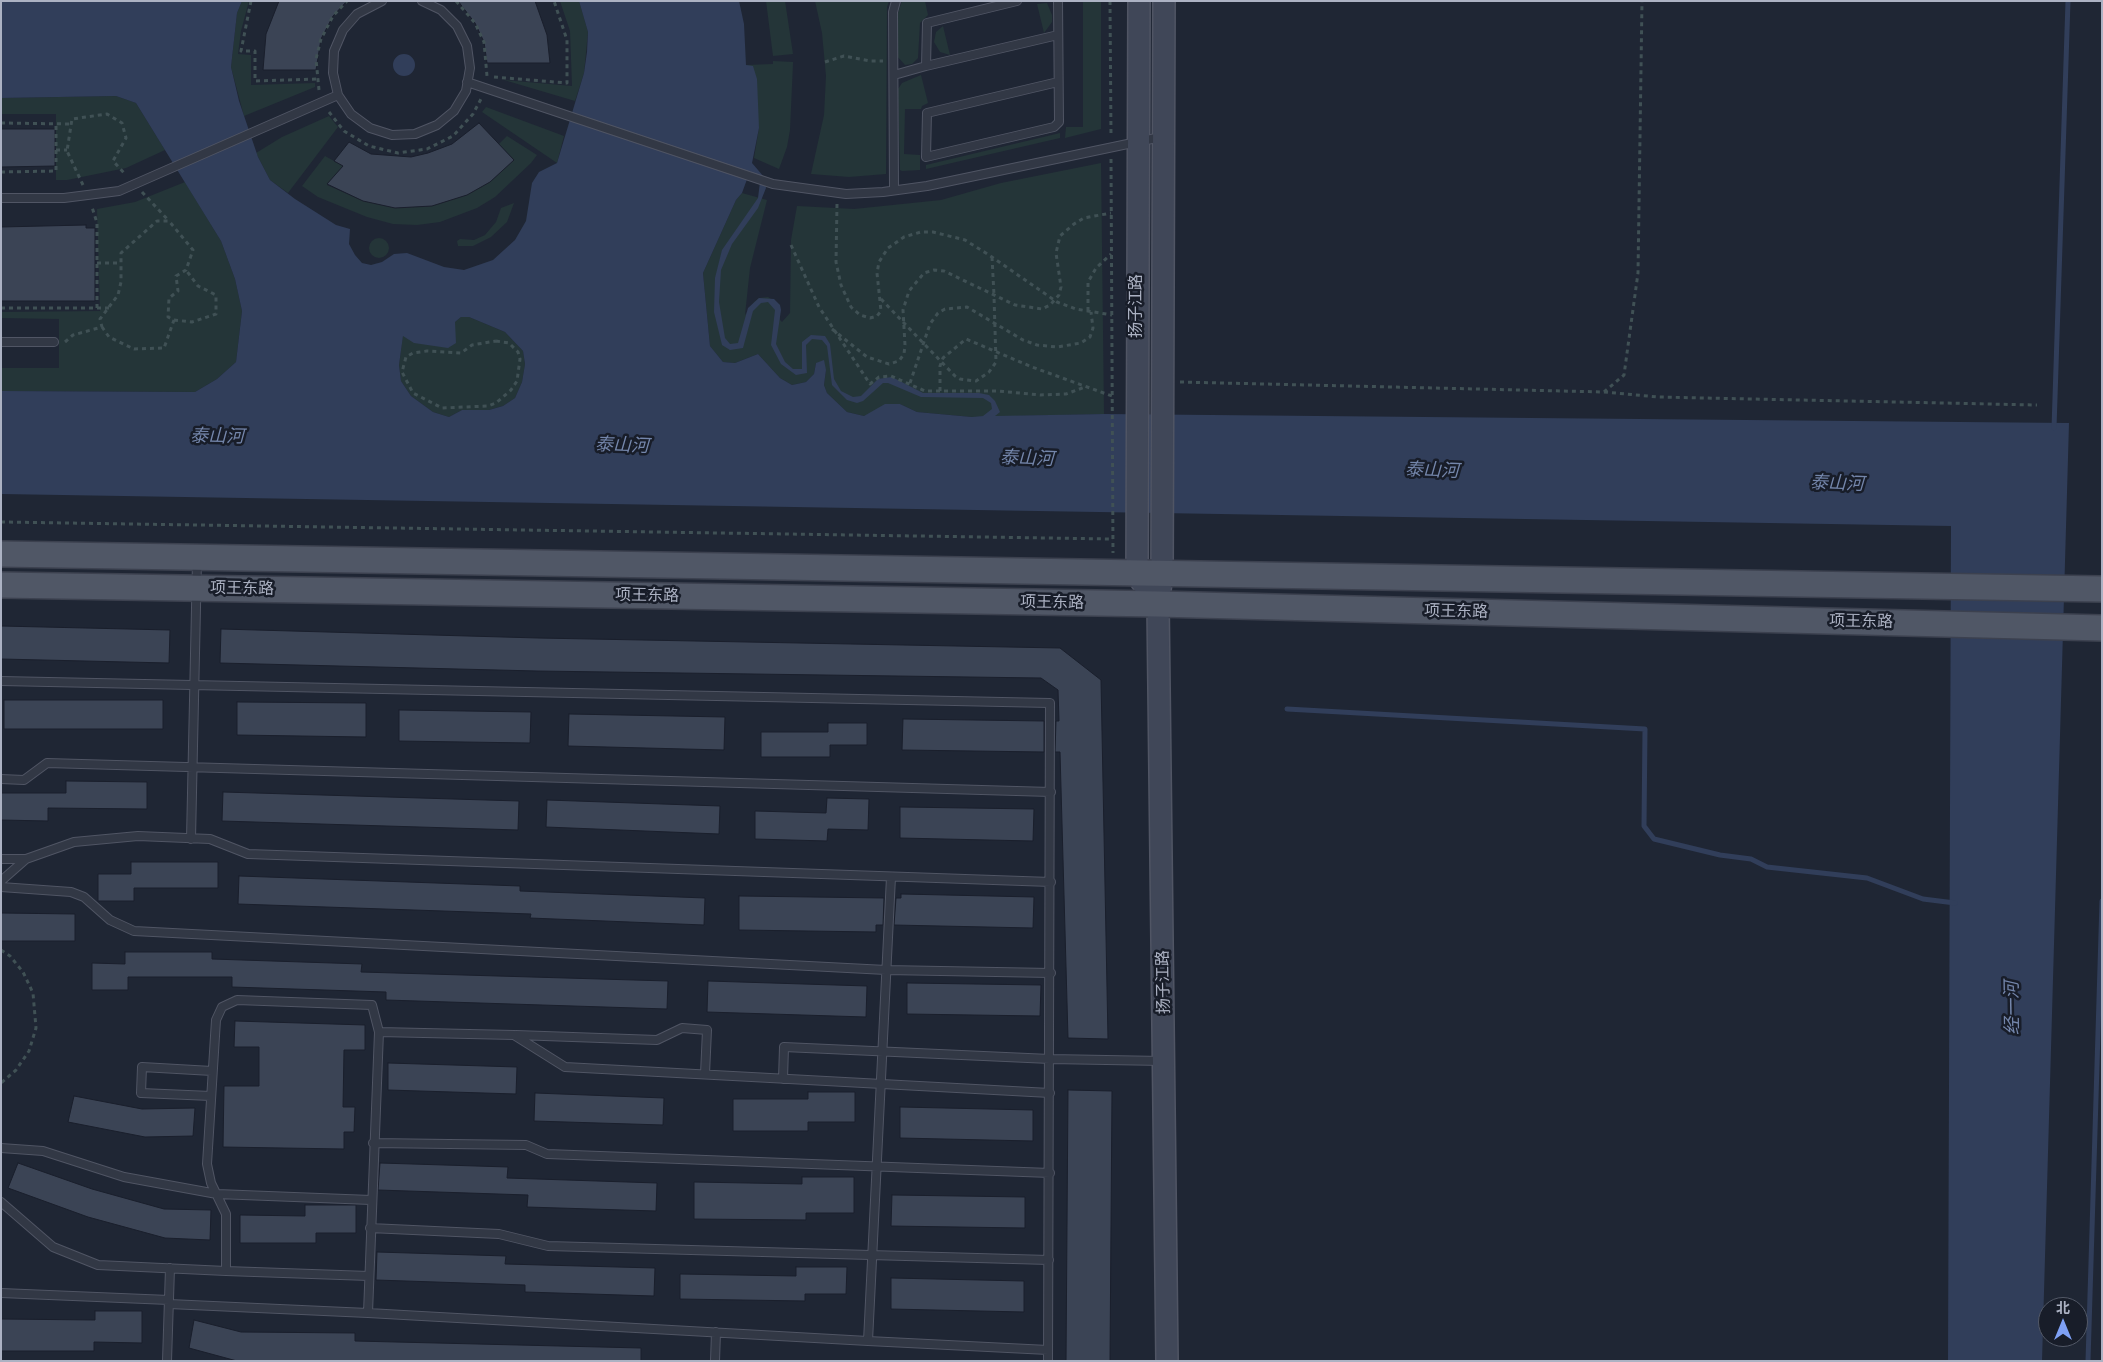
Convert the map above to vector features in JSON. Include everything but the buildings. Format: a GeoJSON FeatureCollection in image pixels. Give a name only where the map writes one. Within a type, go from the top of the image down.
{"type":"FeatureCollection","features":[{"type":"Feature","properties":{"kind":"main road","name":"项王东路"},"geometry":{"type":"LineString","coordinates":[[1,554],[1137,575],[2102,589]]}},
{"type":"Feature","properties":{"kind":"main road","name":"项王东路"},"geometry":{"type":"LineString","coordinates":[[1,584],[1158,604],[2102,628]]}},
{"type":"Feature","properties":{"kind":"street","name":"扬子江路"},"geometry":{"type":"LineString","coordinates":[[1137,575],[1139,1]]}},
{"type":"Feature","properties":{"kind":"street","name":"扬子江路"},"geometry":{"type":"LineString","coordinates":[[1164,1],[1162,575],[1158,604],[1165,1061],[1167,1361]]}},
{"type":"Feature","properties":{"kind":"street"},"geometry":{"type":"LineString","coordinates":[[1137,575],[1158,604]]}},
{"type":"Feature","properties":{"kind":"lane"},"geometry":{"type":"LineString","coordinates":[[382,1],[357,14],[343,30],[334,51],[332,73],[338,95],[351,114],[370,128],[392,135],[415,134],[436,126],[454,110],[466,91],[470,68],[467,46],[457,26],[441,10],[422,1]]}},
{"type":"Feature","properties":{"kind":"lane"},"geometry":{"type":"LineString","coordinates":[[894,190],[893,12],[896,1]]}},
{"type":"Feature","properties":{"kind":"lane"},"geometry":{"type":"LineString","coordinates":[[926,66],[927,23],[1017,1]]}},
{"type":"Feature","properties":{"kind":"lane"},"geometry":{"type":"LineString","coordinates":[[1058,1],[1059,122],[1054,127],[926,157],[927,113],[1058,82]]}},
{"type":"Feature","properties":{"kind":"lane"},"geometry":{"type":"LineString","coordinates":[[894,75],[1058,35]]}},
{"type":"Feature","properties":{"kind":"lane"},"geometry":{"type":"LineString","coordinates":[[468,82],[773,184],[837,194],[894,190],[1163,136]]}},
{"type":"Feature","properties":{"kind":"lane"},"geometry":{"type":"LineString","coordinates":[[1,198],[88,196],[119,191],[338,95]]}},
{"type":"Feature","properties":{"kind":"lane"},"geometry":{"type":"LineString","coordinates":[[1,342],[54,342]]}},
{"type":"Feature","properties":{"kind":"lane"},"geometry":{"type":"LineString","coordinates":[[191,838],[197,557]]}},
{"type":"Feature","properties":{"kind":"lane"},"geometry":{"type":"LineString","coordinates":[[1,681],[1050,703],[1051,973],[1048,1361]]}},
{"type":"Feature","properties":{"kind":"lane"},"geometry":{"type":"LineString","coordinates":[[1,779],[24,780],[47,764],[1051,792]]}},
{"type":"Feature","properties":{"kind":"lane"},"geometry":{"type":"LineString","coordinates":[[1,859],[26,859],[74,842],[138,836],[210,839],[248,854],[1051,882]]}},
{"type":"Feature","properties":{"kind":"lane"},"geometry":{"type":"LineString","coordinates":[[1,881],[26,859]]}},
{"type":"Feature","properties":{"kind":"lane"},"geometry":{"type":"LineString","coordinates":[[868,1341],[891,877]]}},
{"type":"Feature","properties":{"kind":"lane"},"geometry":{"type":"LineString","coordinates":[[1,887],[71,892],[84,898],[110,920],[134,931],[886,970],[1051,973]]}},
{"type":"Feature","properties":{"kind":"lane"},"geometry":{"type":"LineString","coordinates":[[226,1271],[226,1214],[211,1183],[207,1164],[216,1020],[222,1007],[237,1000],[372,1005],[379,1032],[373,1143],[368,1313]]}},
{"type":"Feature","properties":{"kind":"lane"},"geometry":{"type":"LineString","coordinates":[[379,1032],[656,1040],[682,1028],[707,1030],[705,1074]]}},
{"type":"Feature","properties":{"kind":"lane"},"geometry":{"type":"LineString","coordinates":[[514,1035],[565,1066],[1050,1093]]}},
{"type":"Feature","properties":{"kind":"lane"},"geometry":{"type":"LineString","coordinates":[[783,1079],[784,1047],[1050,1059],[1165,1061]]}},
{"type":"Feature","properties":{"kind":"lane"},"geometry":{"type":"LineString","coordinates":[[211,1096],[141,1093],[142,1067],[212,1070]]}},
{"type":"Feature","properties":{"kind":"lane"},"geometry":{"type":"LineString","coordinates":[[373,1143],[526,1145],[547,1154],[1050,1173]]}},
{"type":"Feature","properties":{"kind":"lane"},"geometry":{"type":"LineString","coordinates":[[1,1148],[43,1151],[124,1177],[217,1194],[371,1200]]}},
{"type":"Feature","properties":{"kind":"lane"},"geometry":{"type":"LineString","coordinates":[[1,1202],[53,1247],[98,1265],[369,1276]]}},
{"type":"Feature","properties":{"kind":"lane"},"geometry":{"type":"LineString","coordinates":[[1,1213],[13,1213]]}},
{"type":"Feature","properties":{"kind":"lane"},"geometry":{"type":"LineString","coordinates":[[370,1228],[499,1234],[548,1246],[1049,1260]]}},
{"type":"Feature","properties":{"kind":"lane"},"geometry":{"type":"LineString","coordinates":[[167,1361],[170,1268]]}},
{"type":"Feature","properties":{"kind":"lane"},"geometry":{"type":"LineString","coordinates":[[1,1293],[1048,1350]]}},
{"type":"Feature","properties":{"kind":"lane"},"geometry":{"type":"LineString","coordinates":[[716,1332],[716,1361]]}},
{"type":"Feature","properties":{"kind":"path"},"geometry":{"type":"LineString","coordinates":[[251,1],[241,51],[255,51],[255,81],[317,79]]}},
{"type":"Feature","properties":{"kind":"path"},"geometry":{"type":"LineString","coordinates":[[323,102],[344,131],[369,146],[398,152],[427,149],[453,136],[474,114],[485,88],[487,76],[484,42],[475,23],[456,1]]}},
{"type":"Feature","properties":{"kind":"path"},"geometry":{"type":"LineString","coordinates":[[487,76],[567,83],[567,40],[554,1]]}},
{"type":"Feature","properties":{"kind":"path"},"geometry":{"type":"LineString","coordinates":[[1110,1],[1112,522]]}},
{"type":"Feature","properties":{"kind":"path"},"geometry":{"type":"LineString","coordinates":[[1604,392],[1624,375],[1638,273],[1642,1]]}},
{"type":"Feature","properties":{"kind":"path"},"geometry":{"type":"LineString","coordinates":[[825,62],[844,56],[870,61],[894,61]]}},
{"type":"Feature","properties":{"kind":"path"},"geometry":{"type":"LineString","coordinates":[[97,308],[97,223],[88,196],[67,150],[72,119],[107,114],[122,123],[126,138],[113,161],[169,221],[193,250],[186,270],[176,276],[178,291],[169,298],[168,317],[174,320],[192,322],[216,314],[216,295],[198,286],[186,270]]}},
{"type":"Feature","properties":{"kind":"path"},"geometry":{"type":"LineString","coordinates":[[1,123],[71,124]]}},
{"type":"Feature","properties":{"kind":"path"},"geometry":{"type":"LineString","coordinates":[[1,172],[56,172],[56,124]]}},
{"type":"Feature","properties":{"kind":"path"},"geometry":{"type":"LineString","coordinates":[[56,150],[67,150]]}},
{"type":"Feature","properties":{"kind":"path"},"geometry":{"type":"LineString","coordinates":[[837,194],[836,262],[840,285],[851,308],[860,315],[870,318],[878,316],[881,311],[877,273],[879,262],[888,248],[904,237],[921,232],[946,234],[965,240],[1055,300],[1090,311],[1112,315]]}},
{"type":"Feature","properties":{"kind":"path"},"geometry":{"type":"LineString","coordinates":[[832,329],[867,358],[889,364],[898,361],[904,354],[906,344],[903,322],[909,290],[924,273],[934,270],[944,271],[1015,305],[1042,309],[1055,300],[1061,287],[1056,253],[1060,236],[1084,218],[1111,213]]}},
{"type":"Feature","properties":{"kind":"path"},"geometry":{"type":"LineString","coordinates":[[169,221],[157,221],[121,252],[118,295],[111,308],[100,319],[108,337],[134,349],[164,348],[174,320]]}},
{"type":"Feature","properties":{"kind":"path"},"geometry":{"type":"LineString","coordinates":[[791,244],[802,273],[832,329],[870,384],[879,377],[886,376],[898,377],[925,391],[998,391],[1016,394],[1058,395],[1077,391],[1085,386]]}},
{"type":"Feature","properties":{"kind":"path"},"geometry":{"type":"LineString","coordinates":[[910,383],[930,324],[938,313],[945,310],[967,308],[1023,340],[1037,345],[1057,347],[1081,342],[1090,336],[1093,328],[1088,282],[1096,268],[1111,254]]}},
{"type":"Feature","properties":{"kind":"path"},"geometry":{"type":"LineString","coordinates":[[881,299],[955,376],[960,379],[976,380],[989,372],[996,362],[992,257]]}},
{"type":"Feature","properties":{"kind":"path"},"geometry":{"type":"LineString","coordinates":[[97,264],[121,263]]}},
{"type":"Feature","properties":{"kind":"path"},"geometry":{"type":"LineString","coordinates":[[1,308],[111,308]]}},
{"type":"Feature","properties":{"kind":"path"},"geometry":{"type":"LineString","coordinates":[[54,342],[66,342],[72,335],[102,327]]}},
{"type":"Feature","properties":{"kind":"path"},"geometry":{"type":"LineString","coordinates":[[940,391],[940,366],[943,358],[966,339],[1017,361],[1112,396]]}},
{"type":"Feature","properties":{"kind":"path"},"geometry":{"type":"LineString","coordinates":[[480,342],[509,342],[518,352],[520,359],[517,381],[503,398],[488,406],[442,408],[413,393],[402,372],[406,357],[421,351],[461,353],[480,342]]}},
{"type":"Feature","properties":{"kind":"path"},"geometry":{"type":"LineString","coordinates":[[1163,382],[1604,392],[1658,397],[2036,405]]}},
{"type":"Feature","properties":{"kind":"path"},"geometry":{"type":"LineString","coordinates":[[1,522],[1113,539]]}},
{"type":"Feature","properties":{"kind":"path"},"geometry":{"type":"LineString","coordinates":[[1,950],[10,956],[23,972],[33,994],[36,1028],[29,1051],[16,1070],[1,1083]]}},
{"type":"Feature","properties":{"kind":"shaded area"},"geometry":{"type":"Polygon","coordinates":[[[242,1],[249,1],[241,31],[238,54],[251,55],[251,85],[315,83],[315,87],[244,116],[231,67],[237,13],[242,1]]]}},
{"type":"Feature","properties":{"kind":"shaded area"},"geometry":{"type":"Polygon","coordinates":[[[560,1],[579,1],[588,32],[584,73],[575,101],[504,80],[572,86],[570,31],[560,1]]]}},
{"type":"Feature","properties":{"kind":"shaded area"},"geometry":{"type":"Polygon","coordinates":[[[766,1],[785,1],[793,54],[773,56],[766,1]]]}},
{"type":"Feature","properties":{"kind":"shaded area"},"geometry":{"type":"Polygon","coordinates":[[[815,1],[889,1],[887,7],[886,174],[849,177],[811,174],[824,115],[826,76],[822,33],[815,1]]]}},
{"type":"Feature","properties":{"kind":"shaded area"},"geometry":{"type":"Polygon","coordinates":[[[902,1],[925,1],[928,15],[920,23],[918,58],[912,64],[905,65],[896,55],[897,16],[902,1]]]}},
{"type":"Feature","properties":{"kind":"shaded area"},"geometry":{"type":"Polygon","coordinates":[[[1083,1],[1101,1],[1101,129],[1065,138],[1066,127],[1083,127],[1083,1]]]}},
{"type":"Feature","properties":{"kind":"shaded area"},"geometry":{"type":"Polygon","coordinates":[[[1047,3],[1052,15],[1052,22],[1044,33],[1037,4],[1047,3]]]}},
{"type":"Feature","properties":{"kind":"shaded area"},"geometry":{"type":"Polygon","coordinates":[[[943,26],[950,55],[940,52],[934,42],[936,32],[943,26]]]}},
{"type":"Feature","properties":{"kind":"shaded area"},"geometry":{"type":"Polygon","coordinates":[[[773,61],[793,62],[790,130],[787,147],[779,169],[754,158],[759,128],[746,65],[773,64],[773,61]]]}},
{"type":"Feature","properties":{"kind":"shaded area"},"geometry":{"type":"Polygon","coordinates":[[[921,75],[928,103],[922,106],[921,109],[905,109],[904,154],[920,155],[920,170],[902,171],[900,170],[898,89],[902,83],[921,75]]]}},
{"type":"Feature","properties":{"kind":"shaded area"},"geometry":{"type":"Polygon","coordinates":[[[116,96],[136,103],[165,150],[126,168],[67,180],[56,180],[56,114],[1,114],[1,98],[116,96]]]}},
{"type":"Feature","properties":{"kind":"shaded area"},"geometry":{"type":"Polygon","coordinates":[[[486,107],[564,136],[557,163],[482,112],[486,107]]]}},
{"type":"Feature","properties":{"kind":"shaded area"},"geometry":{"type":"Polygon","coordinates":[[[329,116],[338,127],[288,193],[270,180],[256,153],[282,137],[329,116]]]}},
{"type":"Feature","properties":{"kind":"shaded area"},"geometry":{"type":"Polygon","coordinates":[[[1060,133],[1060,138],[926,169],[926,165],[1060,133]]]}},
{"type":"Feature","properties":{"kind":"shaded area"},"geometry":{"type":"Polygon","coordinates":[[[507,136],[537,155],[531,163],[495,197],[477,208],[440,222],[417,225],[393,224],[367,217],[318,197],[302,186],[325,156],[343,166],[327,185],[363,201],[395,208],[432,206],[467,195],[490,182],[514,160],[499,144],[507,136]]]}},
{"type":"Feature","properties":{"kind":"shaded area"},"geometry":{"type":"Polygon","coordinates":[[[1101,163],[1104,414],[972,417],[917,412],[900,404],[864,416],[847,412],[827,393],[824,385],[826,370],[816,363],[814,374],[806,382],[792,385],[780,378],[758,354],[735,363],[723,362],[710,346],[703,273],[736,200],[742,193],[767,200],[750,268],[745,315],[759,298],[768,297],[780,305],[780,320],[782,322],[790,313],[791,240],[797,206],[854,209],[941,200],[1001,183],[1101,163]]]}},
{"type":"Feature","properties":{"kind":"shaded area"},"geometry":{"type":"Polygon","coordinates":[[[185,182],[221,241],[235,279],[242,311],[236,362],[217,379],[195,392],[1,391],[1,368],[59,368],[59,319],[1,318],[1,312],[100,311],[97,209],[135,202],[185,182]]]}},
{"type":"Feature","properties":{"kind":"shaded area"},"geometry":{"type":"Polygon","coordinates":[[[514,203],[507,222],[491,237],[473,246],[458,246],[457,241],[460,239],[474,240],[485,235],[496,222],[501,208],[514,203]]]}},
{"type":"Feature","properties":{"kind":"shaded area"},"geometry":{"type":"Polygon","coordinates":[[[379,238],[386,241],[389,248],[386,255],[379,258],[372,255],[369,248],[372,241],[379,238]]]}},
{"type":"Feature","properties":{"kind":"shaded area"},"geometry":{"type":"Polygon","coordinates":[[[461,317],[469,317],[505,332],[523,351],[525,364],[522,382],[515,398],[503,406],[489,410],[462,410],[449,417],[433,412],[411,396],[401,381],[399,365],[403,335],[455,330],[455,322],[461,317]]]}},
{"type":"Feature","properties":{"kind":"water","name":"泰山河"},"geometry":{"type":"Polygon","coordinates":[[[1,1],[242,1],[237,13],[231,67],[239,101],[258,157],[270,180],[295,199],[336,225],[350,229],[349,244],[362,263],[371,265],[382,262],[394,254],[407,253],[444,267],[464,270],[493,260],[515,240],[526,221],[532,183],[539,172],[557,163],[584,73],[587,52],[588,32],[579,1],[739,1],[744,24],[746,65],[753,66],[757,79],[759,128],[752,163],[764,177],[766,188],[758,208],[732,244],[721,270],[719,302],[725,338],[730,344],[738,343],[748,308],[759,298],[774,299],[780,305],[781,310],[776,344],[785,362],[793,369],[802,369],[802,342],[811,335],[825,336],[830,344],[834,379],[841,391],[853,397],[861,396],[878,379],[892,377],[923,393],[979,393],[989,395],[995,401],[1000,412],[995,416],[1104,414],[2069,423],[2044,1297],[2038,1297],[2038,1347],[2042,1347],[2042,1361],[1948,1361],[1951,526],[1,494],[1,391],[195,392],[217,379],[236,362],[242,311],[235,279],[221,241],[136,103],[116,96],[1,98],[1,1]],[[750,171],[742,193],[736,200],[703,273],[710,346],[723,362],[735,363],[758,354],[780,378],[792,385],[806,382],[814,374],[816,363],[824,360],[826,370],[824,385],[827,393],[847,412],[864,416],[885,404],[900,404],[917,412],[972,417],[983,416],[992,409],[991,403],[983,398],[921,397],[888,383],[883,383],[863,401],[857,403],[847,400],[832,385],[827,346],[822,340],[812,339],[806,345],[807,373],[796,375],[781,364],[771,345],[775,310],[768,302],[761,303],[753,311],[743,348],[730,350],[722,345],[714,312],[715,278],[722,250],[758,198],[760,182],[750,171]],[[461,317],[455,322],[456,343],[448,348],[414,343],[403,336],[399,365],[401,381],[411,396],[433,412],[449,417],[462,410],[489,410],[503,406],[515,398],[522,382],[525,364],[523,351],[505,332],[469,317],[461,317]]]}},
{"type":"Feature","properties":{"kind":"water"},"geometry":{"type":"Polygon","coordinates":[[[404,54],[412,57],[415,65],[412,73],[404,76],[396,73],[393,65],[396,57],[404,54]]]}},
{"type":"Feature","properties":{"kind":"waterway"},"geometry":{"type":"LineString","coordinates":[[2054,428],[2068,1]]}},
{"type":"Feature","properties":{"kind":"waterway"},"geometry":{"type":"LineString","coordinates":[[1287,709],[1645,729],[1644,826],[1654,839],[1720,855],[1751,859],[1767,867],[1867,878],[1923,899],[1955,903]]}},
{"type":"Feature","properties":{"kind":"waterway","name":"经一河"},"geometry":{"type":"LineString","coordinates":[[2088,1361],[2102,901]]}}]}
